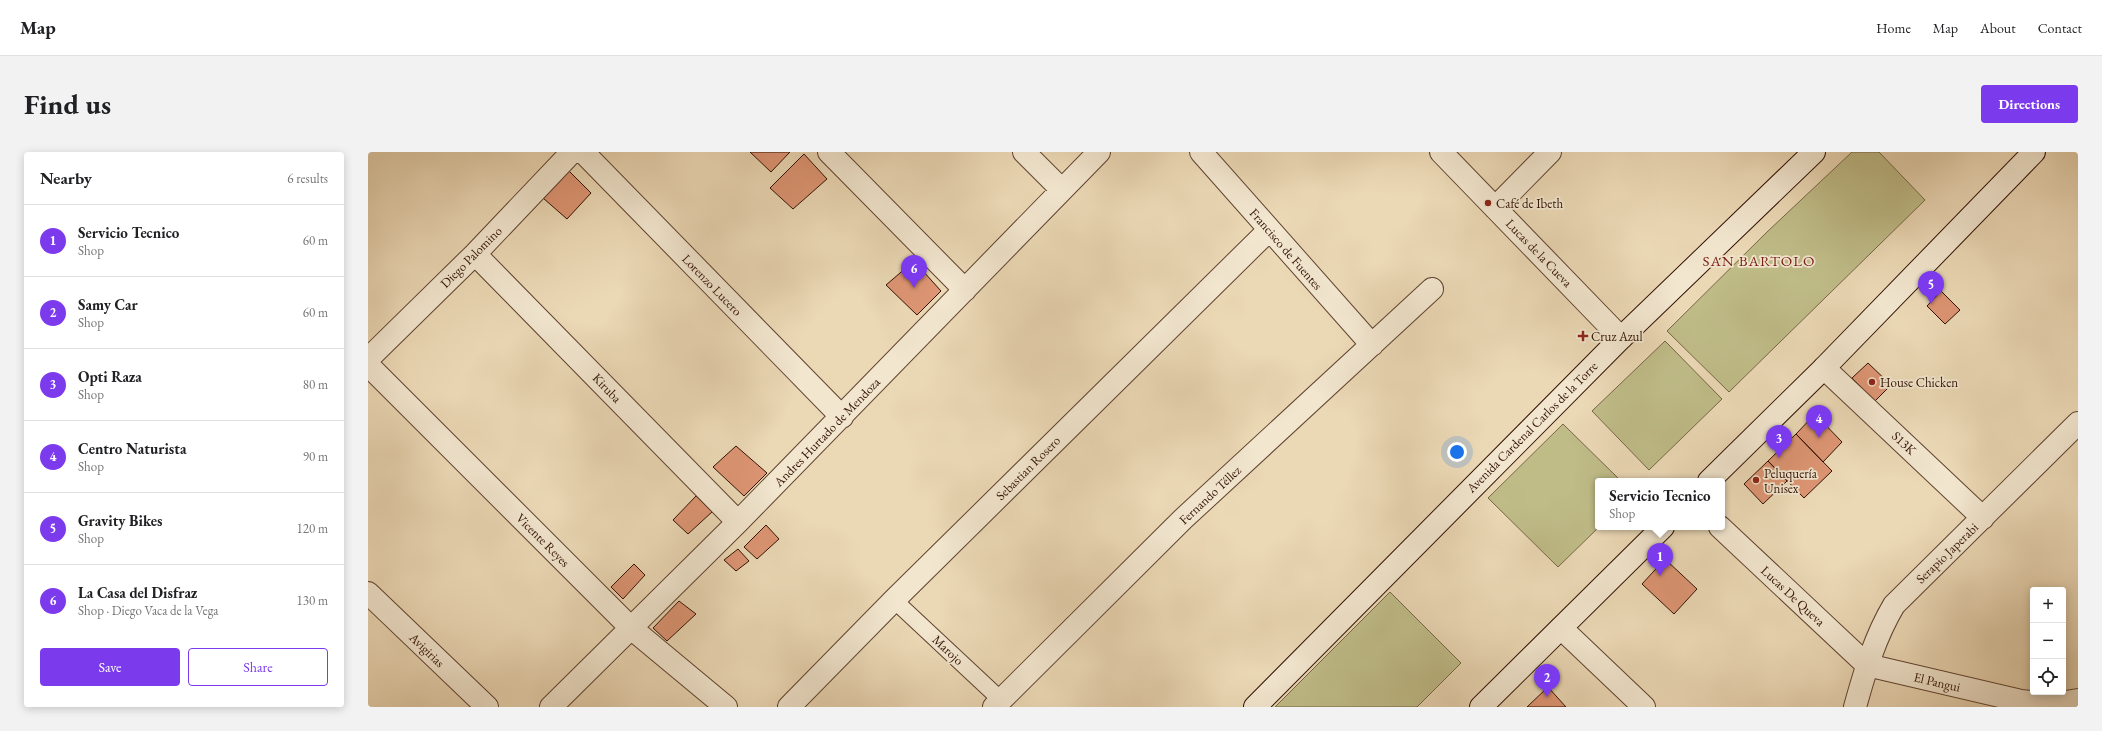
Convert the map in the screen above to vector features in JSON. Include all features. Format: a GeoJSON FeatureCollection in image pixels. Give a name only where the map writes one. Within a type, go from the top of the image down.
{"type":"FeatureCollection","features":[{"type":"Feature","properties":{"kind":"street","name":"Diego Palomino"},"geometry":{"type":"LineString","coordinates":[[368,359],[475,254],[572,152]]}},
{"type":"Feature","properties":{"kind":"street","name":"Lorenzo Lucero"},"geometry":{"type":"LineString","coordinates":[[582,152],[842,417]]}},
{"type":"Feature","properties":{"kind":"street"},"geometry":{"type":"LineString","coordinates":[[829,152],[965,290]]}},
{"type":"Feature","properties":{"kind":"street"},"geometry":{"type":"LineString","coordinates":[[1024,152],[1062,190]]}},
{"type":"Feature","properties":{"kind":"street","name":"Andres Hurtado de Mendoza"},"geometry":{"type":"LineString","coordinates":[[550,707],[738,522],[842,417],[1099,152]]}},
{"type":"Feature","properties":{"kind":"street","name":"Francisco de Fuentes"},"geometry":{"type":"LineString","coordinates":[[1202,152],[1269,230],[1372,345]]}},
{"type":"Feature","properties":{"kind":"street","name":"Lucas de la Cueva"},"geometry":{"type":"LineString","coordinates":[[1441,152],[1621,338]]}},
{"type":"Feature","properties":{"kind":"street"},"geometry":{"type":"LineString","coordinates":[[1495,208],[1550,152]]}},
{"type":"Feature","properties":{"kind":"street","name":"Avenida Cardenal Carlos de la Torre"},"geometry":{"type":"LineString","coordinates":[[1255,707],[1621,338],[1814,152]]}},
{"type":"Feature","properties":{"kind":"street"},"geometry":{"type":"LineString","coordinates":[[1712,478],[1824,368],[2034,152]]}},
{"type":"Feature","properties":{"kind":"street","name":"Sebastian Rosero"},"geometry":{"type":"LineString","coordinates":[[789,707],[894,600],[1269,230]]}},
{"type":"Feature","properties":{"kind":"street","name":"Kiruba"},"geometry":{"type":"LineString","coordinates":[[475,254],[738,522]]}},
{"type":"Feature","properties":{"kind":"street","name":"Fernando Téllez"},"geometry":{"type":"LineString","coordinates":[[997,704],[1183,519],[1432,289]]}},
{"type":"Feature","properties":{"kind":"street","name":"Vicente Reyes"},"geometry":{"type":"LineString","coordinates":[[368,365],[631,628],[726,707]]}},
{"type":"Feature","properties":{"kind":"street","name":"S13K"},"geometry":{"type":"LineString","coordinates":[[1824,368],[1984,518]]}},
{"type":"Feature","properties":{"kind":"street","name":"Serapio Japerabi"},"geometry":{"type":"LineString","coordinates":[[1855,707],[1867,665],[1883,624],[1894,605],[1984,518],[2078,423]]}},
{"type":"Feature","properties":{"kind":"street"},"geometry":{"type":"LineString","coordinates":[[1481,707],[1660,530]]}},
{"type":"Feature","properties":{"kind":"street","name":"Lucas De Queva"},"geometry":{"type":"LineString","coordinates":[[1723,530],[1867,665]]}},
{"type":"Feature","properties":{"kind":"street","name":"Avigirias"},"geometry":{"type":"LineString","coordinates":[[370,600],[487,707]]}},
{"type":"Feature","properties":{"kind":"street"},"geometry":{"type":"LineString","coordinates":[[1561,628],[1644,707]]}},
{"type":"Feature","properties":{"kind":"street","name":"El Pangui"},"geometry":{"type":"LineString","coordinates":[[1867,665],[2021,701],[2053,704],[2078,700]]}},
{"type":"Feature","properties":{"kind":"lane","name":"Marojo"},"geometry":{"type":"LineString","coordinates":[[894,600],[997,704]]}},
{"type":"Feature","properties":{"kind":"shaded area"},"geometry":{"type":"Polygon","coordinates":[[[1852,152],[1879,152],[1925,200],[1729,392],[1667,331],[1767,232],[1852,152]]]}},
{"type":"Feature","properties":{"kind":"shaded area"},"geometry":{"type":"Polygon","coordinates":[[[1665,341],[1722,399],[1649,470],[1592,411],[1665,341]]]}},
{"type":"Feature","properties":{"kind":"shaded area"},"geometry":{"type":"Polygon","coordinates":[[[1563,424],[1618,478],[1595,478],[1596,530],[1558,567],[1488,498],[1563,424]]]}},
{"type":"Feature","properties":{"kind":"shaded area"},"geometry":{"type":"Polygon","coordinates":[[[1390,592],[1461,663],[1417,707],[1275,707],[1390,592]]]}},
{"type":"Feature","properties":{"kind":"building"},"geometry":{"type":"Polygon","coordinates":[[[750,152],[790,152],[771,172],[750,152]]]}},
{"type":"Feature","properties":{"kind":"building"},"geometry":{"type":"Polygon","coordinates":[[[804,154],[827,179],[793,209],[770,188],[804,154]]]}},
{"type":"Feature","properties":{"kind":"building"},"geometry":{"type":"Polygon","coordinates":[[[568,170],[591,193],[567,219],[543,198],[568,170]]]}},
{"type":"Feature","properties":{"kind":"building"},"geometry":{"type":"Polygon","coordinates":[[[914,261],[941,291],[917,315],[886,285],[914,261]]]}},
{"type":"Feature","properties":{"kind":"building"},"geometry":{"type":"Polygon","coordinates":[[[1941,291],[1960,310],[1945,324],[1927,306],[1941,291]]]}},
{"type":"Feature","properties":{"kind":"building","name":"House Chicken"},"geometry":{"type":"Polygon","coordinates":[[[1868,363],[1891,385],[1875,401],[1852,378],[1868,363]]]}},
{"type":"Feature","properties":{"kind":"building"},"geometry":{"type":"Polygon","coordinates":[[[1815,414],[1842,442],[1823,462],[1796,434],[1815,414]]]}},
{"type":"Feature","properties":{"kind":"building"},"geometry":{"type":"Polygon","coordinates":[[[1796,434],[1832,471],[1804,498],[1768,461],[1796,434]]]}},
{"type":"Feature","properties":{"kind":"building"},"geometry":{"type":"Polygon","coordinates":[[[736,446],[767,473],[744,496],[713,467],[736,446]]]}},
{"type":"Feature","properties":{"kind":"building"},"geometry":{"type":"Polygon","coordinates":[[[1768,461],[1787,481],[1763,504],[1744,484],[1768,461]]]}},
{"type":"Feature","properties":{"kind":"building"},"geometry":{"type":"Polygon","coordinates":[[[696,496],[712,512],[688,534],[673,520],[696,496]]]}},
{"type":"Feature","properties":{"kind":"building"},"geometry":{"type":"Polygon","coordinates":[[[766,525],[779,539],[757,559],[744,547],[766,525]]]}},
{"type":"Feature","properties":{"kind":"building"},"geometry":{"type":"Polygon","coordinates":[[[738,549],[749,561],[736,571],[724,560],[738,549]]]}},
{"type":"Feature","properties":{"kind":"building"},"geometry":{"type":"Polygon","coordinates":[[[1665,559],[1697,589],[1674,614],[1642,584],[1665,559]]]}},
{"type":"Feature","properties":{"kind":"building"},"geometry":{"type":"Polygon","coordinates":[[[634,564],[645,575],[623,599],[611,587],[634,564]]]}},
{"type":"Feature","properties":{"kind":"building"},"geometry":{"type":"Polygon","coordinates":[[[679,601],[696,614],[667,641],[653,628],[679,601]]]}},
{"type":"Feature","properties":{"kind":"building"},"geometry":{"type":"Polygon","coordinates":[[[1548,687],[1566,707],[1527,707],[1548,687]]]}},
{"type":"Feature","properties":{"kind":"place","name":"Café de Ibeth"},"geometry":{"type":"Point","coordinates":[1488,203]}},
{"type":"Feature","properties":{"kind":"place","name":"La Casa del Disfraz"},"geometry":{"type":"Point","coordinates":[914,288]}},
{"type":"Feature","properties":{"kind":"place","name":"Gravity Bikes"},"geometry":{"type":"Point","coordinates":[1931,304]}},
{"type":"Feature","properties":{"kind":"place","name":"Cruz Azul"},"geometry":{"type":"Point","coordinates":[1583,336]}},
{"type":"Feature","properties":{"kind":"place","name":"House Chicken"},"geometry":{"type":"Point","coordinates":[1872,382]}},
{"type":"Feature","properties":{"kind":"place","name":"Centro Naturista"},"geometry":{"type":"Point","coordinates":[1819,438]}},
{"type":"Feature","properties":{"kind":"place","name":"Opti Raza"},"geometry":{"type":"Point","coordinates":[1779,458]}},
{"type":"Feature","properties":{"kind":"place","name":"Peluquería Unisex"},"geometry":{"type":"Point","coordinates":[1756,480]}},
{"type":"Feature","properties":{"kind":"place","name":"Servicio Tecnico"},"geometry":{"type":"Point","coordinates":[1660,576]}},
{"type":"Feature","properties":{"kind":"place","name":"Samy Car"},"geometry":{"type":"Point","coordinates":[1547,697]}},
{"type":"Feature","properties":{"kind":"district","name":"SAN BARTOLO"},"geometry":{"type":"Point","coordinates":[1759,260]}}]}
